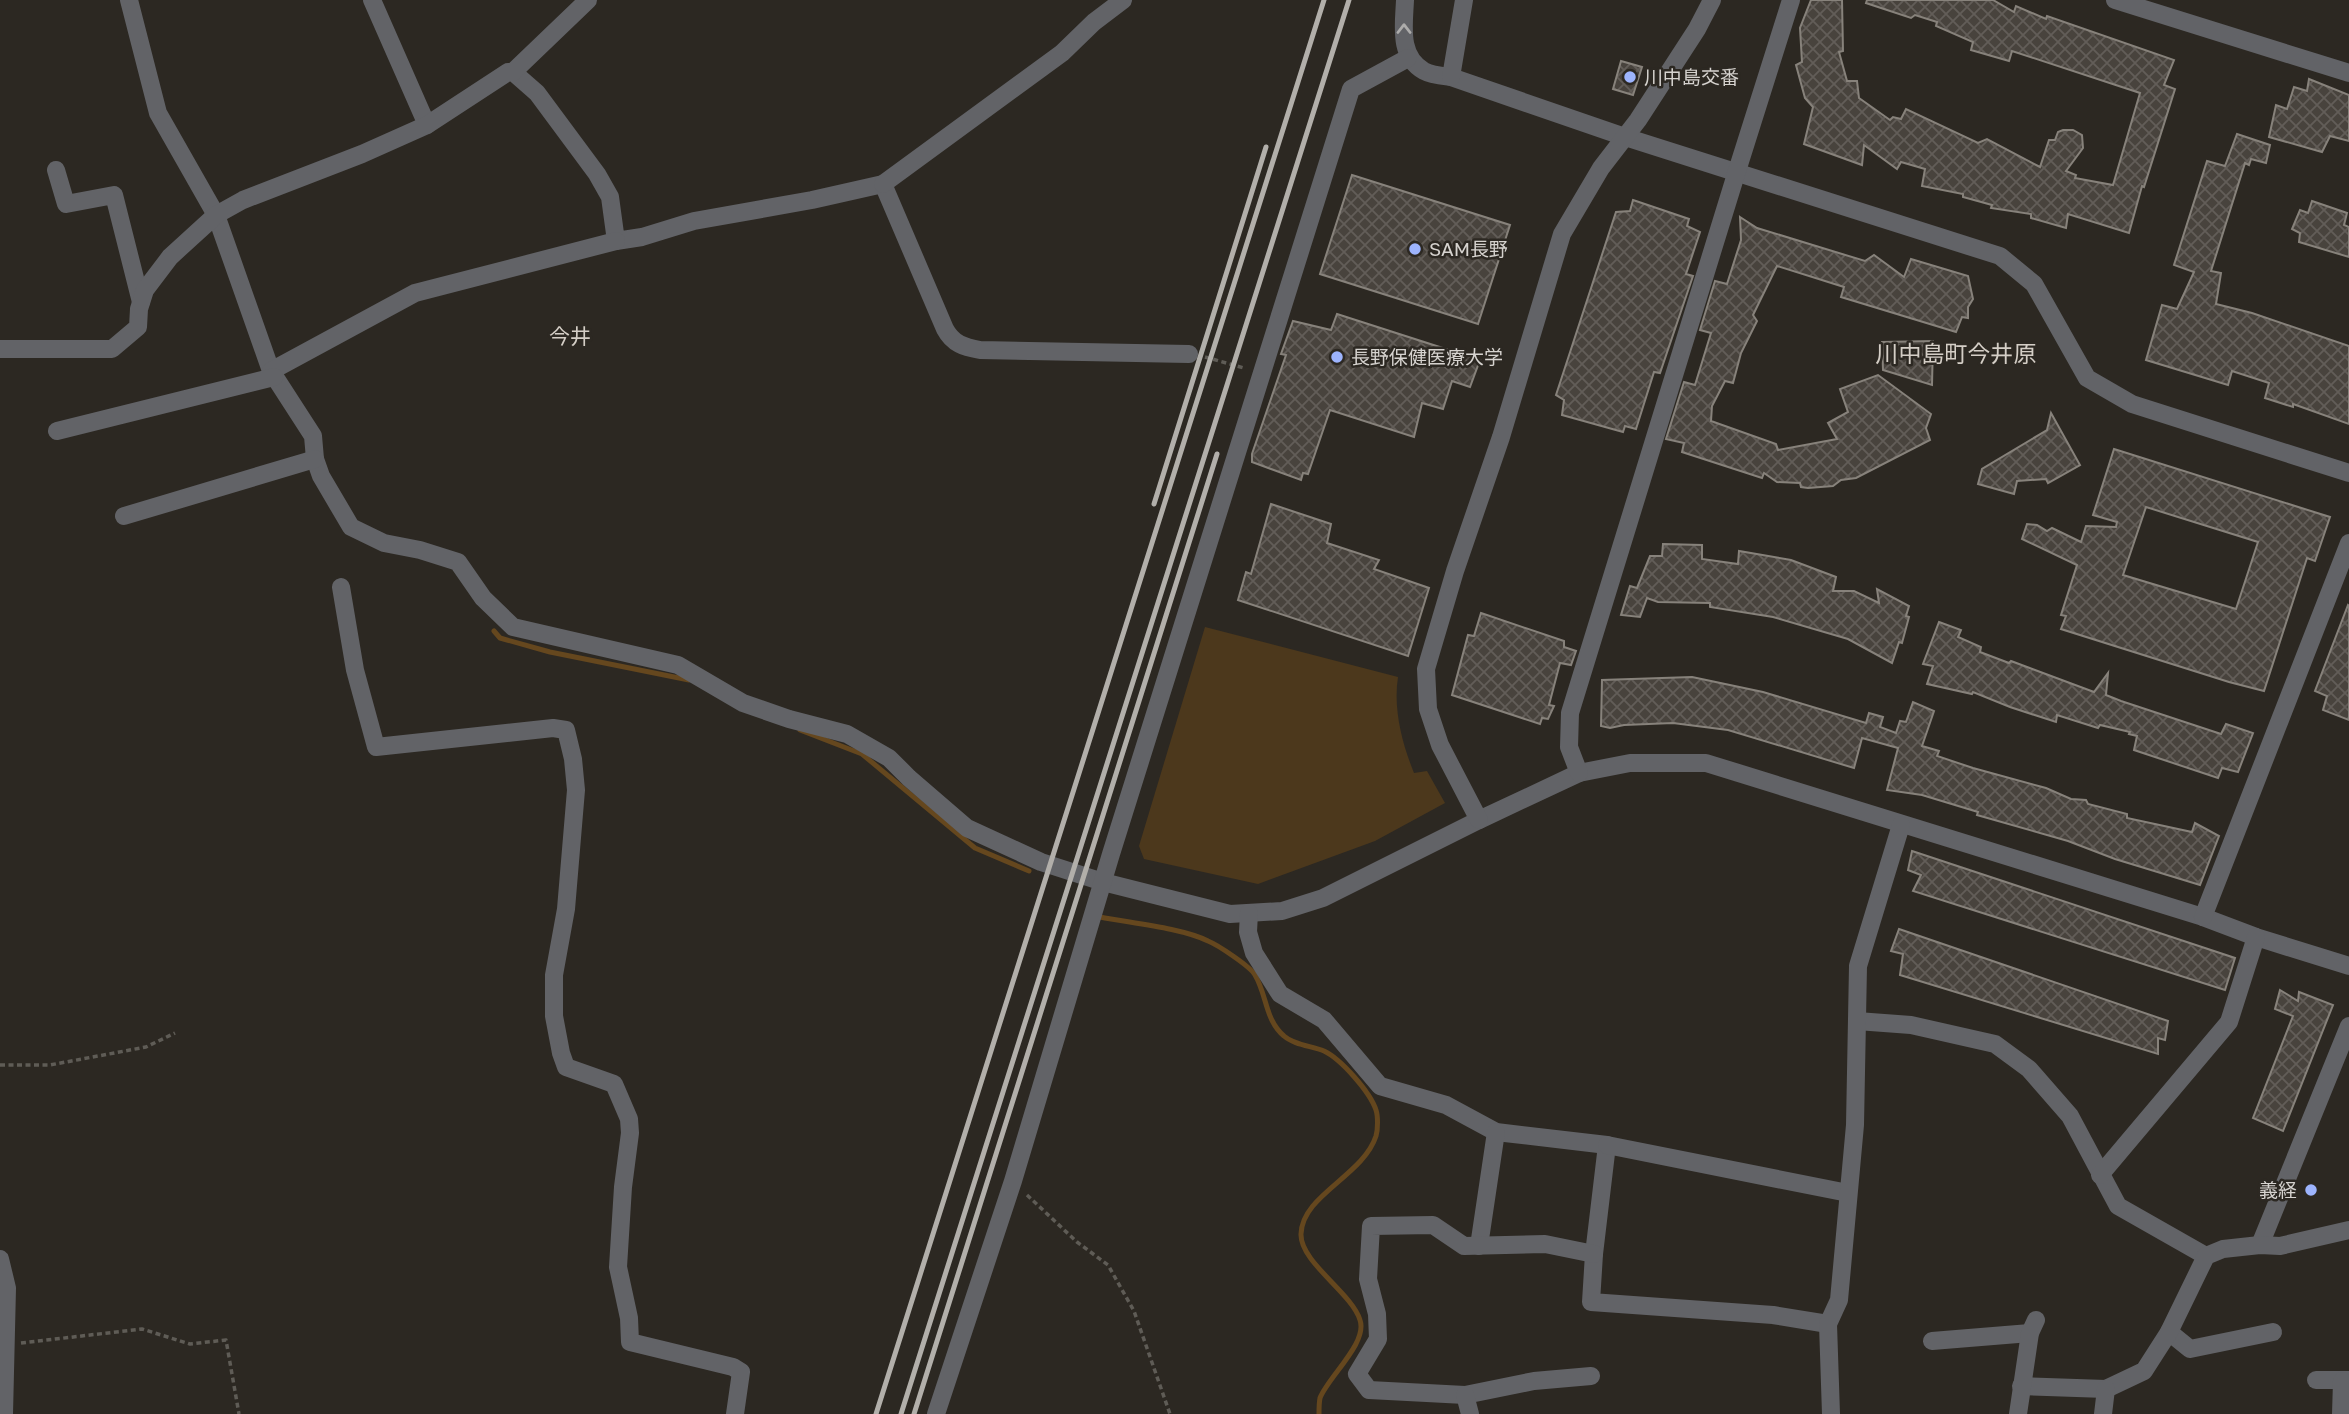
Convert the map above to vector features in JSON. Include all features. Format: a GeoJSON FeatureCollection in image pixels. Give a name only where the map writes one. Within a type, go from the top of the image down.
{"type":"FeatureCollection","features":[{"type":"Feature","properties":{"kind":"street"},"geometry":{"type":"LineString","coordinates":[[129,0],[158,113],[216,215],[272,374],[313,436],[321,476],[351,527],[384,543],[420,550],[458,562],[483,598],[513,628],[678,665],[743,702],[789,719],[847,734],[889,758],[909,779],[967,828],[1041,862],[1103,882],[1219,912],[1230,914],[1282,911],[1323,898],[1479,820],[1579,774],[1630,763],[1706,764],[2203,917],[2349,966]]}},
{"type":"Feature","properties":{"kind":"street"},"geometry":{"type":"LineString","coordinates":[[372,0],[427,125]]}},
{"type":"Feature","properties":{"kind":"street"},"geometry":{"type":"LineString","coordinates":[[0,349],[113,349],[138,327],[145,290],[170,257],[216,215],[243,200],[362,154],[427,125],[508,72],[513,72],[588,0]]}},
{"type":"Feature","properties":{"kind":"street"},"geometry":{"type":"LineString","coordinates":[[57,431],[272,374],[415,293],[616,241],[642,237],[694,221],[883,184],[1062,53],[1094,22],[1123,0]]}},
{"type":"Feature","properties":{"kind":"street"},"geometry":{"type":"LineString","coordinates":[[1405,0],[1404,45],[1409,58],[1425,72],[1451,78],[2000,256],[2034,284],[2087,378],[2132,404],[2349,473]]}},
{"type":"Feature","properties":{"kind":"street"},"geometry":{"type":"LineString","coordinates":[[1451,78],[1464,0]]}},
{"type":"Feature","properties":{"kind":"street"},"geometry":{"type":"LineString","coordinates":[[1479,820],[1440,745],[1428,709],[1426,669],[1455,570],[1532,337],[1562,234],[1601,168],[1680,56],[1712,0]]}},
{"type":"Feature","properties":{"kind":"street"},"geometry":{"type":"LineString","coordinates":[[1579,774],[1569,747],[1570,713],[1791,0]]}},
{"type":"Feature","properties":{"kind":"street"},"geometry":{"type":"LineString","coordinates":[[2115,0],[2144,4],[2349,73]]}},
{"type":"Feature","properties":{"kind":"street"},"geometry":{"type":"LineString","coordinates":[[936,1414],[1013,1181],[1103,882],[1351,89],[1409,58]]}},
{"type":"Feature","properties":{"kind":"street"},"geometry":{"type":"LineString","coordinates":[[513,72],[537,93],[597,174],[610,197],[616,241]]}},
{"type":"Feature","properties":{"kind":"street"},"geometry":{"type":"LineString","coordinates":[[57,170],[66,204],[114,195],[141,302]]}},
{"type":"Feature","properties":{"kind":"street"},"geometry":{"type":"LineString","coordinates":[[883,184],[945,328],[950,338],[958,345],[980,350],[1189,354]]}},
{"type":"Feature","properties":{"kind":"street"},"geometry":{"type":"LineString","coordinates":[[124,516],[316,459]]}},
{"type":"Feature","properties":{"kind":"street"},"geometry":{"type":"LineString","coordinates":[[2203,917],[2349,543]]}},
{"type":"Feature","properties":{"kind":"street"},"geometry":{"type":"LineString","coordinates":[[341,586],[355,670],[376,747],[553,727],[566,730],[576,790],[566,909],[554,975],[554,1016],[566,1067],[614,1084],[629,1119],[618,1267],[629,1318],[630,1342],[733,1367],[741,1372],[735,1414]]}},
{"type":"Feature","properties":{"kind":"street"},"geometry":{"type":"LineString","coordinates":[[1830,1414],[1828,1324],[1839,1300],[1855,1125],[1858,966],[1901,825]]}},
{"type":"Feature","properties":{"kind":"street"},"geometry":{"type":"LineString","coordinates":[[1249,913],[1248,932],[1254,953],[1280,994],[1324,1020],[1380,1086],[1446,1105],[1496,1132],[1607,1145],[1848,1193]]}},
{"type":"Feature","properties":{"kind":"street"},"geometry":{"type":"LineString","coordinates":[[2100,1175],[2229,1022],[2256,937]]}},
{"type":"Feature","properties":{"kind":"street"},"geometry":{"type":"LineString","coordinates":[[1857,1021],[1910,1025],[1995,1044],[2029,1069],[2070,1116],[2118,1206],[2206,1256]]}},
{"type":"Feature","properties":{"kind":"street"},"geometry":{"type":"LineString","coordinates":[[2260,1245],[2349,1026]]}},
{"type":"Feature","properties":{"kind":"street"},"geometry":{"type":"LineString","coordinates":[[1479,1246],[1496,1132]]}},
{"type":"Feature","properties":{"kind":"street"},"geometry":{"type":"LineString","coordinates":[[1607,1145],[1591,1302],[1773,1315],[1828,1324]]}},
{"type":"Feature","properties":{"kind":"street"},"geometry":{"type":"LineString","coordinates":[[1591,1376],[1534,1381],[1465,1395],[1369,1390],[1357,1374],[1378,1339],[1377,1314],[1368,1279],[1371,1226],[1433,1225],[1464,1246],[1545,1244],[1594,1254]]}},
{"type":"Feature","properties":{"kind":"street"},"geometry":{"type":"LineString","coordinates":[[2021,1386],[2106,1389],[2144,1371],[2169,1332],[2206,1256],[2223,1249],[2280,1246],[2349,1230]]}},
{"type":"Feature","properties":{"kind":"street"},"geometry":{"type":"LineString","coordinates":[[0,1259],[7,1288],[4,1414]]}},
{"type":"Feature","properties":{"kind":"street"},"geometry":{"type":"LineString","coordinates":[[1932,1341],[2033,1326],[2018,1414]]}},
{"type":"Feature","properties":{"kind":"street"},"geometry":{"type":"LineString","coordinates":[[2169,1332],[2190,1349],[2261,1329]]}},
{"type":"Feature","properties":{"kind":"street"},"geometry":{"type":"LineString","coordinates":[[2316,1380],[2345,1381],[2341,1414]]}},
{"type":"Feature","properties":{"kind":"street"},"geometry":{"type":"LineString","coordinates":[[2104,1414],[2106,1389]]}},
{"type":"Feature","properties":{"kind":"street"},"geometry":{"type":"LineString","coordinates":[[1465,1395],[1470,1414]]}},
{"type":"Feature","properties":{"kind":"path"},"geometry":{"type":"LineString","coordinates":[[1189,354],[1262,374]]}},
{"type":"Feature","properties":{"kind":"path"},"geometry":{"type":"LineString","coordinates":[[0,1065],[50,1065],[146,1047],[175,1033]]}},
{"type":"Feature","properties":{"kind":"path"},"geometry":{"type":"LineString","coordinates":[[1013,1181],[1077,1242],[1108,1265],[1134,1311],[1170,1414]]}},
{"type":"Feature","properties":{"kind":"path"},"geometry":{"type":"LineString","coordinates":[[5,1345],[142,1329],[190,1343],[226,1340],[239,1414]]}},
{"type":"Feature","properties":{"kind":"shaded area"},"geometry":{"type":"Polygon","coordinates":[[[1205,627],[1398,677],[1397,701],[1402,738],[1414,773],[1427,771],[1445,803],[1375,841],[1258,884],[1144,859],[1139,846],[1205,627]]]}},
{"type":"Feature","properties":{"kind":"building"},"geometry":{"type":"Polygon","coordinates":[[[1811,0],[1842,0],[1843,51],[1839,52],[1847,81],[1857,81],[1859,98],[1890,120],[1893,117],[1901,119],[1906,109],[1978,143],[1987,139],[2040,167],[2049,140],[2055,140],[2058,132],[2073,130],[2082,135],[2083,148],[2066,171],[2076,175],[2075,178],[2113,185],[2140,93],[2012,51],[2009,61],[1971,50],[1973,42],[1936,26],[1937,22],[1915,15],[1911,18],[1866,3],[1867,0],[1993,0],[2014,12],[2016,6],[2046,19],[2047,16],[2174,60],[2164,85],[2175,89],[2129,233],[2068,214],[2066,228],[2031,218],[2031,214],[1991,208],[1992,205],[1963,197],[1963,194],[1922,186],[1925,169],[1901,162],[1897,169],[1864,145],[1862,165],[1804,144],[1813,107],[1805,98],[1796,65],[1802,62],[1800,28],[1811,0]]]}},
{"type":"Feature","properties":{"kind":"building"},"geometry":{"type":"Polygon","coordinates":[[[1621,61],[1642,67],[1633,95],[1613,89],[1621,61]]]}},
{"type":"Feature","properties":{"kind":"building"},"geometry":{"type":"Polygon","coordinates":[[[2309,79],[2349,95],[2349,141],[2330,136],[2322,152],[2269,137],[2276,105],[2287,109],[2294,87],[2307,91],[2309,79]]]}},
{"type":"Feature","properties":{"kind":"building"},"geometry":{"type":"Polygon","coordinates":[[[2237,134],[2270,145],[2266,163],[2251,159],[2249,165],[2245,163],[2211,271],[2221,273],[2216,304],[2252,313],[2349,346],[2349,424],[2293,404],[2293,407],[2265,398],[2269,383],[2232,371],[2228,385],[2146,360],[2162,305],[2177,309],[2194,272],[2174,265],[2207,161],[2225,166],[2237,134]]]}},
{"type":"Feature","properties":{"kind":"building","name":"SAM長野"},"geometry":{"type":"Polygon","coordinates":[[[1352,175],[1510,225],[1478,324],[1320,274],[1352,175]]]}},
{"type":"Feature","properties":{"kind":"building"},"geometry":{"type":"Polygon","coordinates":[[[1633,200],[1689,219],[1687,226],[1700,232],[1686,274],[1693,276],[1660,373],[1654,372],[1636,429],[1625,426],[1623,432],[1562,415],[1564,400],[1556,395],[1616,212],[1630,211],[1633,200]]]}},
{"type":"Feature","properties":{"kind":"building"},"geometry":{"type":"Polygon","coordinates":[[[2312,201],[2347,213],[2344,225],[2349,227],[2349,257],[2299,242],[2300,233],[2292,229],[2300,210],[2308,213],[2312,201]]]}},
{"type":"Feature","properties":{"kind":"building"},"geometry":{"type":"Polygon","coordinates":[[[1740,217],[1757,228],[1865,261],[1874,255],[1904,277],[1911,259],[1968,276],[1973,299],[1968,307],[1968,318],[1962,317],[1956,332],[1841,297],[1844,287],[1777,266],[1753,315],[1757,321],[1741,353],[1733,383],[1725,381],[1712,406],[1711,421],[1776,444],[1778,450],[1837,439],[1828,423],[1848,412],[1840,389],[1878,375],[1931,414],[1926,428],[1930,440],[1856,478],[1841,480],[1833,486],[1808,488],[1801,487],[1800,483],[1777,482],[1764,473],[1762,478],[1682,452],[1684,443],[1666,439],[1684,382],[1695,385],[1711,333],[1700,330],[1715,281],[1727,284],[1741,240],[1740,217]]]}},
{"type":"Feature","properties":{"kind":"building"},"geometry":{"type":"Polygon","coordinates":[[[1337,314],[1480,360],[1470,387],[1452,381],[1443,409],[1422,403],[1414,437],[1330,410],[1308,474],[1303,473],[1301,480],[1252,462],[1252,454],[1286,355],[1281,354],[1293,321],[1331,330],[1337,314]]]}},
{"type":"Feature","properties":{"kind":"building"},"geometry":{"type":"Polygon","coordinates":[[[1933,341],[1932,385],[1883,370],[1882,342],[1933,341]]]}},
{"type":"Feature","properties":{"kind":"building"},"geometry":{"type":"Polygon","coordinates":[[[2051,413],[2080,465],[2048,483],[2046,479],[2017,481],[2014,494],[1978,484],[1982,469],[2047,430],[2051,413]]]}},
{"type":"Feature","properties":{"kind":"building"},"geometry":{"type":"Polygon","coordinates":[[[2114,449],[2330,517],[2315,561],[2307,558],[2264,691],[2061,629],[2066,616],[2061,615],[2077,565],[2022,539],[2027,524],[2037,525],[2047,531],[2052,528],[2081,542],[2086,526],[2116,527],[2117,522],[2093,515],[2114,449]],[[2146,507],[2123,575],[2236,609],[2258,542],[2146,507]]]}},
{"type":"Feature","properties":{"kind":"building"},"geometry":{"type":"Polygon","coordinates":[[[1271,504],[1331,524],[1327,543],[1379,560],[1374,569],[1429,588],[1408,656],[1238,600],[1246,572],[1251,574],[1271,504]]]}},
{"type":"Feature","properties":{"kind":"building"},"geometry":{"type":"Polygon","coordinates":[[[1663,544],[1702,545],[1702,559],[1738,564],[1739,551],[1791,560],[1836,577],[1833,591],[1854,591],[1879,603],[1877,589],[1909,606],[1902,643],[1899,642],[1892,663],[1848,639],[1773,617],[1710,607],[1710,603],[1658,602],[1647,598],[1640,617],[1621,615],[1630,586],[1637,588],[1650,556],[1662,556],[1663,544]]]}},
{"type":"Feature","properties":{"kind":"building"},"geometry":{"type":"Polygon","coordinates":[[[2348,605],[2349,720],[2323,710],[2327,696],[2315,691],[2348,605]]]}},
{"type":"Feature","properties":{"kind":"building"},"geometry":{"type":"Polygon","coordinates":[[[1481,613],[1564,641],[1564,647],[1576,651],[1571,665],[1560,663],[1549,705],[1554,706],[1548,719],[1542,718],[1540,724],[1452,695],[1468,635],[1474,636],[1481,613]]]}},
{"type":"Feature","properties":{"kind":"building"},"geometry":{"type":"Polygon","coordinates":[[[1939,622],[1961,630],[1958,637],[1981,647],[1980,652],[2009,663],[2011,661],[2094,692],[2108,673],[2106,695],[2221,734],[2226,724],[2253,733],[2238,772],[2222,768],[2218,778],[2134,750],[2137,736],[2129,734],[2130,732],[2100,725],[2098,728],[2057,715],[2056,722],[1973,692],[1972,694],[1927,684],[1933,666],[1923,664],[1939,622]]]}},
{"type":"Feature","properties":{"kind":"building"},"geometry":{"type":"Polygon","coordinates":[[[1692,677],[1763,692],[1866,723],[1869,713],[1883,717],[1880,727],[1896,733],[1900,721],[1906,722],[1913,702],[1934,711],[1922,746],[1939,751],[1937,756],[2046,788],[2071,799],[2086,800],[2088,804],[2127,814],[2127,818],[2192,832],[2195,823],[2219,836],[2200,885],[1922,795],[1887,790],[1898,748],[1862,738],[1854,768],[1728,730],[1673,723],[1610,728],[1601,726],[1602,680],[1692,677]]]}},
{"type":"Feature","properties":{"kind":"building"},"geometry":{"type":"Polygon","coordinates":[[[1912,851],[2235,958],[2225,990],[1913,891],[1921,875],[1908,870],[1912,851]]]}},
{"type":"Feature","properties":{"kind":"building"},"geometry":{"type":"Polygon","coordinates":[[[1899,929],[2168,1021],[2165,1040],[2158,1038],[2158,1054],[1900,975],[1903,954],[1891,951],[1899,929]]]}},
{"type":"Feature","properties":{"kind":"building"},"geometry":{"type":"Polygon","coordinates":[[[2280,990],[2298,1001],[2299,992],[2333,1005],[2283,1131],[2253,1118],[2293,1016],[2275,1009],[2280,990]]]}},
{"type":"Feature","properties":{"kind":"waterway"},"geometry":{"type":"LineString","coordinates":[[494,631],[500,638],[550,652],[689,680]]}},
{"type":"Feature","properties":{"kind":"waterway"},"geometry":{"type":"LineString","coordinates":[[800,730],[862,754],[975,848],[1029,871]]}},
{"type":"Feature","properties":{"kind":"waterway"},"geometry":{"type":"LineString","coordinates":[[1100,917],[1197,936],[1234,956],[1255,975],[1278,1030],[1288,1039],[1331,1055],[1346,1068],[1373,1103],[1377,1133],[1369,1150],[1359,1163],[1311,1208],[1304,1220],[1301,1234],[1309,1255],[1355,1310],[1361,1329],[1353,1349],[1320,1398],[1319,1414]]}},
{"type":"Feature","properties":{"kind":"railway"},"geometry":{"type":"LineString","coordinates":[[876,1414],[1324,0]]}},
{"type":"Feature","properties":{"kind":"railway"},"geometry":{"type":"LineString","coordinates":[[901,1414],[1349,0]]}},
{"type":"Feature","properties":{"kind":"railway"},"geometry":{"type":"LineString","coordinates":[[1154,504],[1266,147]]}},
{"type":"Feature","properties":{"kind":"railway"},"geometry":{"type":"LineString","coordinates":[[914,1414],[1217,454]]}},
{"type":"Feature","properties":{"kind":"place","name":"川中島交番"},"geometry":{"type":"Point","coordinates":[1630,77]}},
{"type":"Feature","properties":{"kind":"place","name":"SAM長野"},"geometry":{"type":"Point","coordinates":[1415,249]}},
{"type":"Feature","properties":{"kind":"place","name":"長野保健医療大学"},"geometry":{"type":"Point","coordinates":[1337,357]}},
{"type":"Feature","properties":{"kind":"place","name":"義経"},"geometry":{"type":"Point","coordinates":[2311,1190]}},
{"type":"Feature","properties":{"kind":"district","name":"今井"},"geometry":{"type":"Point","coordinates":[570,337]}},
{"type":"Feature","properties":{"kind":"district","name":"川中島町今井原"},"geometry":{"type":"Point","coordinates":[1956,354]}}]}
